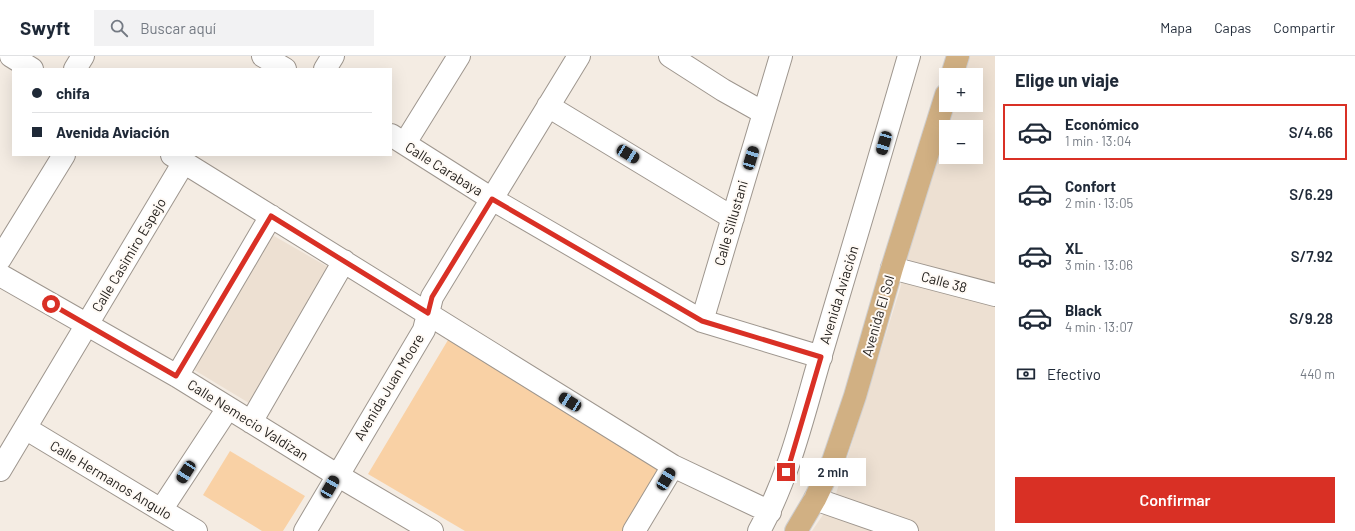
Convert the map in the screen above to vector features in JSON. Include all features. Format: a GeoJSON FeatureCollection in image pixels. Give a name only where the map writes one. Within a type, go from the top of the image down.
{"type":"FeatureCollection","features":[{"type":"Feature","properties":{"kind":"main road"},"geometry":{"type":"LineString","coordinates":[[954,68],[958,56]]}},
{"type":"Feature","properties":{"kind":"main road","name":"Avenida El Sol"},"geometry":{"type":"LineString","coordinates":[[796,531],[815,499],[833,461],[941,112]]}},
{"type":"Feature","properties":{"kind":"street"},"geometry":{"type":"LineString","coordinates":[[11,56],[30,68]]}},
{"type":"Feature","properties":{"kind":"street"},"geometry":{"type":"LineString","coordinates":[[76,68],[83,56]]}},
{"type":"Feature","properties":{"kind":"street"},"geometry":{"type":"LineString","coordinates":[[263,56],[283,68]]}},
{"type":"Feature","properties":{"kind":"street"},"geometry":{"type":"LineString","coordinates":[[325,68],[333,56]]}},
{"type":"Feature","properties":{"kind":"street"},"geometry":{"type":"LineString","coordinates":[[398,139],[459,56]]}},
{"type":"Feature","properties":{"kind":"street","name":"Avenida Juan Moore"},"geometry":{"type":"LineString","coordinates":[[305,531],[424,330],[432,297],[579,56]]}},
{"type":"Feature","properties":{"kind":"street"},"geometry":{"type":"LineString","coordinates":[[670,56],[723,90],[764,113]]}},
{"type":"Feature","properties":{"kind":"street","name":"Calle Sillustani"},"geometry":{"type":"LineString","coordinates":[[702,321],[781,56]]}},
{"type":"Feature","properties":{"kind":"street","name":"Avenida Aviación"},"geometry":{"type":"LineString","coordinates":[[759,531],[770,512],[790,462],[909,56]]}},
{"type":"Feature","properties":{"kind":"street"},"geometry":{"type":"LineString","coordinates":[[548,106],[733,218]]}},
{"type":"Feature","properties":{"kind":"street","name":"Calle Carabaya"},"geometry":{"type":"LineString","coordinates":[[398,139],[492,199],[702,321],[821,357]]}},
{"type":"Feature","properties":{"kind":"street"},"geometry":{"type":"LineString","coordinates":[[0,259],[63,156]]}},
{"type":"Feature","properties":{"kind":"street"},"geometry":{"type":"LineString","coordinates":[[178,159],[673,466],[770,512]]}},
{"type":"Feature","properties":{"kind":"street","name":"Calle Casimiro Espejo"},"geometry":{"type":"LineString","coordinates":[[0,470],[87,325],[178,159]]}},
{"type":"Feature","properties":{"kind":"street"},"geometry":{"type":"LineString","coordinates":[[176,376],[271,216]]}},
{"type":"Feature","properties":{"kind":"street"},"geometry":{"type":"LineString","coordinates":[[251,422],[344,262]]}},
{"type":"Feature","properties":{"kind":"street","name":"Calle 38"},"geometry":{"type":"LineString","coordinates":[[892,268],[995,295]]}},
{"type":"Feature","properties":{"kind":"street","name":"Calle Nemecio Valdizan"},"geometry":{"type":"LineString","coordinates":[[0,275],[176,376],[337,476],[432,531]]}},
{"type":"Feature","properties":{"kind":"street"},"geometry":{"type":"LineString","coordinates":[[161,510],[228,408]]}},
{"type":"Feature","properties":{"kind":"street","name":"Calle Hermanos Angulo"},"geometry":{"type":"LineString","coordinates":[[25,428],[196,531]]}},
{"type":"Feature","properties":{"kind":"street"},"geometry":{"type":"LineString","coordinates":[[634,531],[673,466]]}},
{"type":"Feature","properties":{"kind":"street"},"geometry":{"type":"LineString","coordinates":[[815,499],[907,531]]}},
{"type":"Feature","properties":{"kind":"shaded area"},"geometry":{"type":"Polygon","coordinates":[[[954,56],[995,56],[995,531],[812,531],[835,497],[900,289],[940,112],[983,112],[983,68],[951,68],[954,56]]]}},
{"type":"Feature","properties":{"kind":"shaded area"},"geometry":{"type":"Polygon","coordinates":[[[274,236],[328,267],[254,406],[191,368],[269,237],[274,236]]]}},
{"type":"Feature","properties":{"kind":"shaded area"},"geometry":{"type":"Polygon","coordinates":[[[448,340],[660,469],[622,531],[465,531],[368,474],[448,340]]]}},
{"type":"Feature","properties":{"kind":"shaded area"},"geometry":{"type":"Polygon","coordinates":[[[230,451],[305,496],[283,531],[262,531],[203,495],[230,451]]]}},
{"type":"Feature","properties":{"kind":"route"},"geometry":{"type":"LineString","coordinates":[[51,304],[176,376],[271,216],[428,313],[432,297],[492,199],[702,321],[821,357],[786,472]]}}]}
